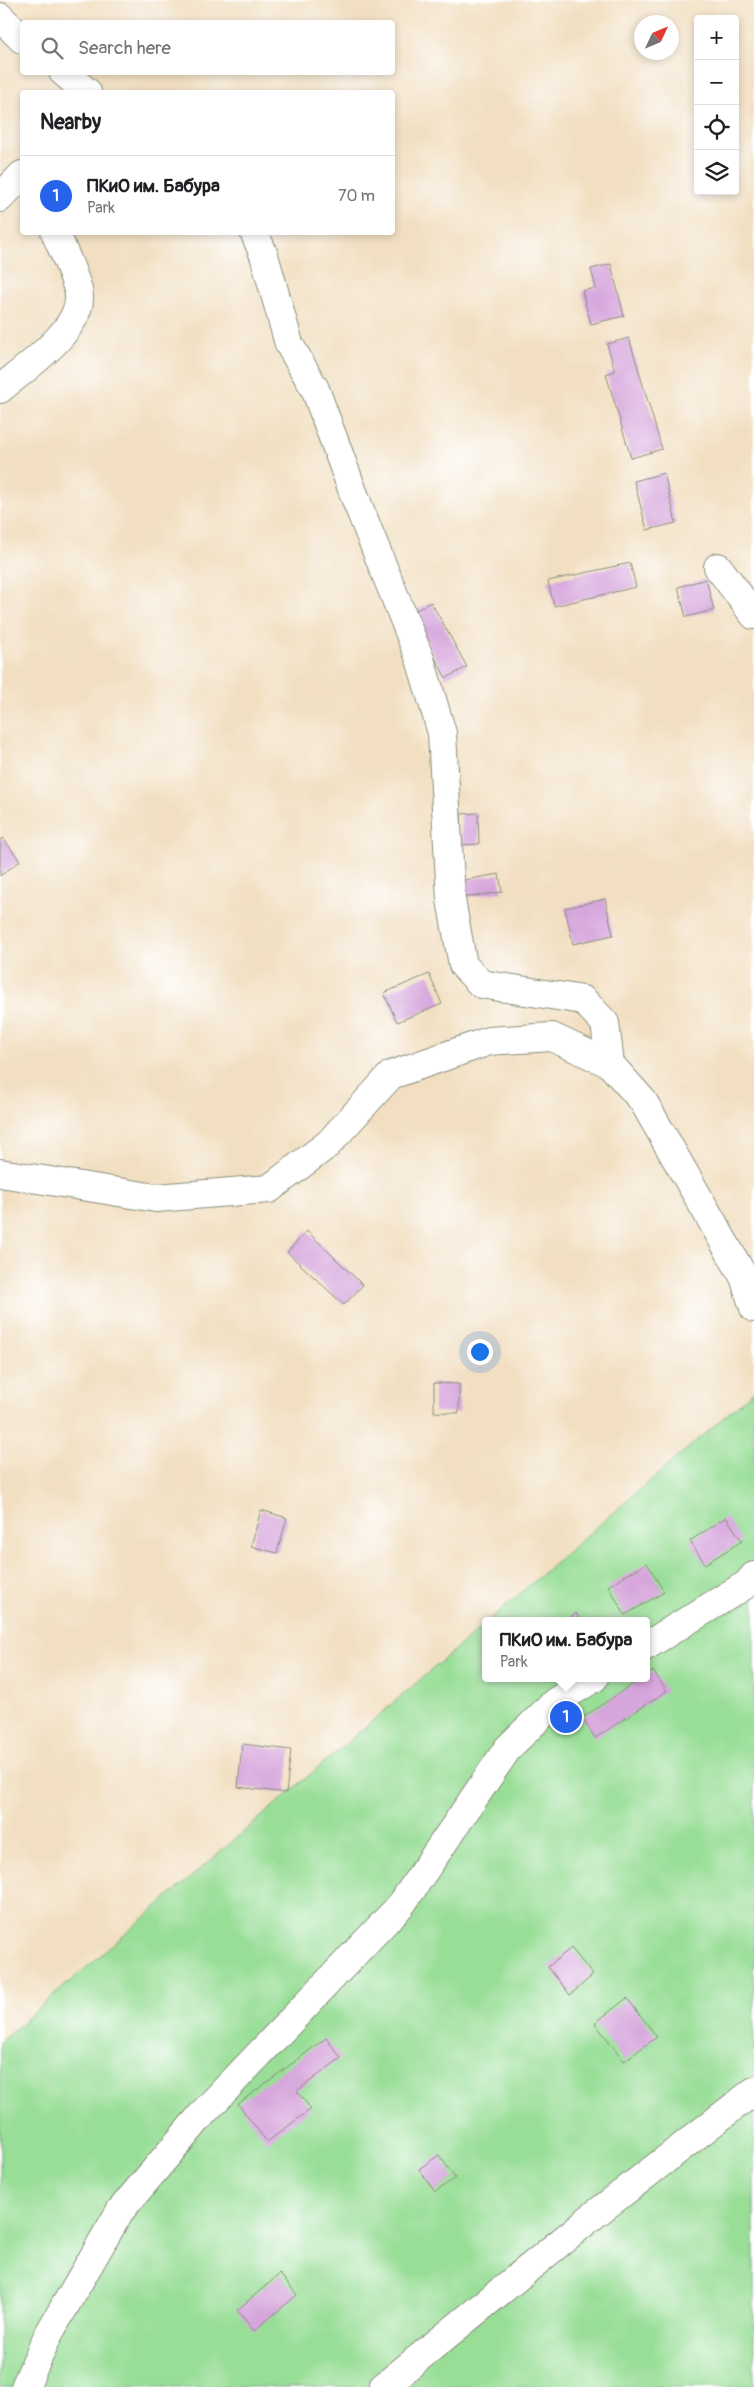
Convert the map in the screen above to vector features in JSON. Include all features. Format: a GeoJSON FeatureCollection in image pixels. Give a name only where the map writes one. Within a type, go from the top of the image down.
{"type":"FeatureCollection","features":[{"type":"Feature","properties":{"kind":"street"},"geometry":{"type":"LineString","coordinates":[[0,17],[20,37]]}},
{"type":"Feature","properties":{"kind":"street"},"geometry":{"type":"LineString","coordinates":[[66,75],[84,90]]}},
{"type":"Feature","properties":{"kind":"street"},"geometry":{"type":"LineString","coordinates":[[0,198],[20,177]]}},
{"type":"Feature","properties":{"kind":"street"},"geometry":{"type":"LineString","coordinates":[[0,389],[63,335],[75,316],[79,292],[56,235]]}},
{"type":"Feature","properties":{"kind":"street"},"geometry":{"type":"LineString","coordinates":[[255,235],[264,255],[289,344],[315,389],[356,500],[420,659],[442,734],[451,900],[464,965],[482,984],[583,1000],[605,1023],[610,1064]]}},
{"type":"Feature","properties":{"kind":"street"},"geometry":{"type":"LineString","coordinates":[[718,567],[754,615]]}},
{"type":"Feature","properties":{"kind":"street"},"geometry":{"type":"LineString","coordinates":[[0,1173],[156,1198],[269,1189],[328,1144],[391,1075],[489,1041],[552,1037],[610,1064],[643,1101],[744,1277],[754,1308]]}},
{"type":"Feature","properties":{"kind":"street"},"geometry":{"type":"LineString","coordinates":[[650,1644],[747,1584],[754,1576]]}},
{"type":"Feature","properties":{"kind":"street"},"geometry":{"type":"LineString","coordinates":[[24,2387],[48,2335],[120,2210],[204,2112],[401,1905],[508,1748],[555,1702],[588,1682]]}},
{"type":"Feature","properties":{"kind":"street"},"geometry":{"type":"LineString","coordinates":[[383,2387],[589,2219],[754,2091]]}},
{"type":"Feature","properties":{"kind":"green space"},"geometry":{"type":"Polygon","coordinates":[[[754,1391],[754,2387],[0,2387],[0,2042],[482,1626],[482,1682],[650,1682],[650,1617],[493,1617],[754,1391]]]}},
{"type":"Feature","properties":{"kind":"building"},"geometry":{"type":"Polygon","coordinates":[[[611,264],[624,316],[591,324],[582,291],[596,288],[591,269],[611,264]]]}},
{"type":"Feature","properties":{"kind":"building"},"geometry":{"type":"Polygon","coordinates":[[[629,338],[662,449],[631,458],[606,374],[615,371],[607,344],[629,338]]]}},
{"type":"Feature","properties":{"kind":"building"},"geometry":{"type":"Polygon","coordinates":[[[664,473],[676,523],[647,530],[634,481],[664,473]]]}},
{"type":"Feature","properties":{"kind":"building"},"geometry":{"type":"Polygon","coordinates":[[[630,563],[636,587],[554,606],[548,581],[630,563]]]}},
{"type":"Feature","properties":{"kind":"building"},"geometry":{"type":"Polygon","coordinates":[[[706,579],[714,610],[686,617],[678,587],[706,579]]]}},
{"type":"Feature","properties":{"kind":"building"},"geometry":{"type":"Polygon","coordinates":[[[431,602],[467,667],[446,678],[411,613],[431,602]]]}},
{"type":"Feature","properties":{"kind":"building"},"geometry":{"type":"Polygon","coordinates":[[[478,813],[479,844],[462,845],[461,814],[478,813]]]}},
{"type":"Feature","properties":{"kind":"building"},"geometry":{"type":"Polygon","coordinates":[[[3,838],[20,861],[0,876],[0,840],[3,838]]]}},
{"type":"Feature","properties":{"kind":"building"},"geometry":{"type":"Polygon","coordinates":[[[499,874],[502,892],[462,898],[459,881],[499,874]]]}},
{"type":"Feature","properties":{"kind":"building"},"geometry":{"type":"Polygon","coordinates":[[[605,899],[613,935],[573,944],[565,908],[605,899]]]}},
{"type":"Feature","properties":{"kind":"building"},"geometry":{"type":"Polygon","coordinates":[[[429,974],[442,1004],[397,1022],[384,993],[429,974]]]}},
{"type":"Feature","properties":{"kind":"building"},"geometry":{"type":"Polygon","coordinates":[[[307,1231],[363,1285],[344,1305],[287,1252],[307,1231]]]}},
{"type":"Feature","properties":{"kind":"building"},"geometry":{"type":"Polygon","coordinates":[[[434,1383],[459,1384],[459,1413],[434,1412],[434,1383]]]}},
{"type":"Feature","properties":{"kind":"building"},"geometry":{"type":"Polygon","coordinates":[[[261,1510],[287,1518],[277,1553],[251,1546],[261,1510]]]}},
{"type":"Feature","properties":{"kind":"building"},"geometry":{"type":"Polygon","coordinates":[[[726,1517],[742,1541],[705,1564],[690,1541],[726,1517]]]}},
{"type":"Feature","properties":{"kind":"building"},"geometry":{"type":"Polygon","coordinates":[[[647,1563],[664,1592],[625,1615],[608,1586],[647,1563]]]}},
{"type":"Feature","properties":{"kind":"building"},"geometry":{"type":"Polygon","coordinates":[[[576,1613],[578,1617],[570,1617],[576,1613]]]}},
{"type":"Feature","properties":{"kind":"building"},"geometry":{"type":"Polygon","coordinates":[[[653,1671],[667,1691],[595,1738],[582,1718],[636,1682],[650,1682],[650,1673],[653,1671]]]}},
{"type":"Feature","properties":{"kind":"building"},"geometry":{"type":"Polygon","coordinates":[[[242,1744],[291,1750],[286,1793],[238,1787],[242,1744]]]}},
{"type":"Feature","properties":{"kind":"building"},"geometry":{"type":"Polygon","coordinates":[[[571,1948],[593,1975],[570,1995],[548,1967],[571,1948]]]}},
{"type":"Feature","properties":{"kind":"building"},"geometry":{"type":"Polygon","coordinates":[[[627,1998],[657,2037],[624,2061],[595,2023],[627,1998]]]}},
{"type":"Feature","properties":{"kind":"building"},"geometry":{"type":"Polygon","coordinates":[[[326,2038],[341,2058],[297,2091],[311,2109],[267,2142],[238,2104],[326,2038]]]}},
{"type":"Feature","properties":{"kind":"building"},"geometry":{"type":"Polygon","coordinates":[[[439,2155],[455,2178],[435,2192],[419,2169],[439,2155]]]}},
{"type":"Feature","properties":{"kind":"building"},"geometry":{"type":"Polygon","coordinates":[[[280,2274],[297,2295],[254,2331],[237,2310],[280,2274]]]}},
{"type":"Feature","properties":{"kind":"place","name":"ПКиО им. Бабура"},"geometry":{"type":"Point","coordinates":[566,1717]}}]}
